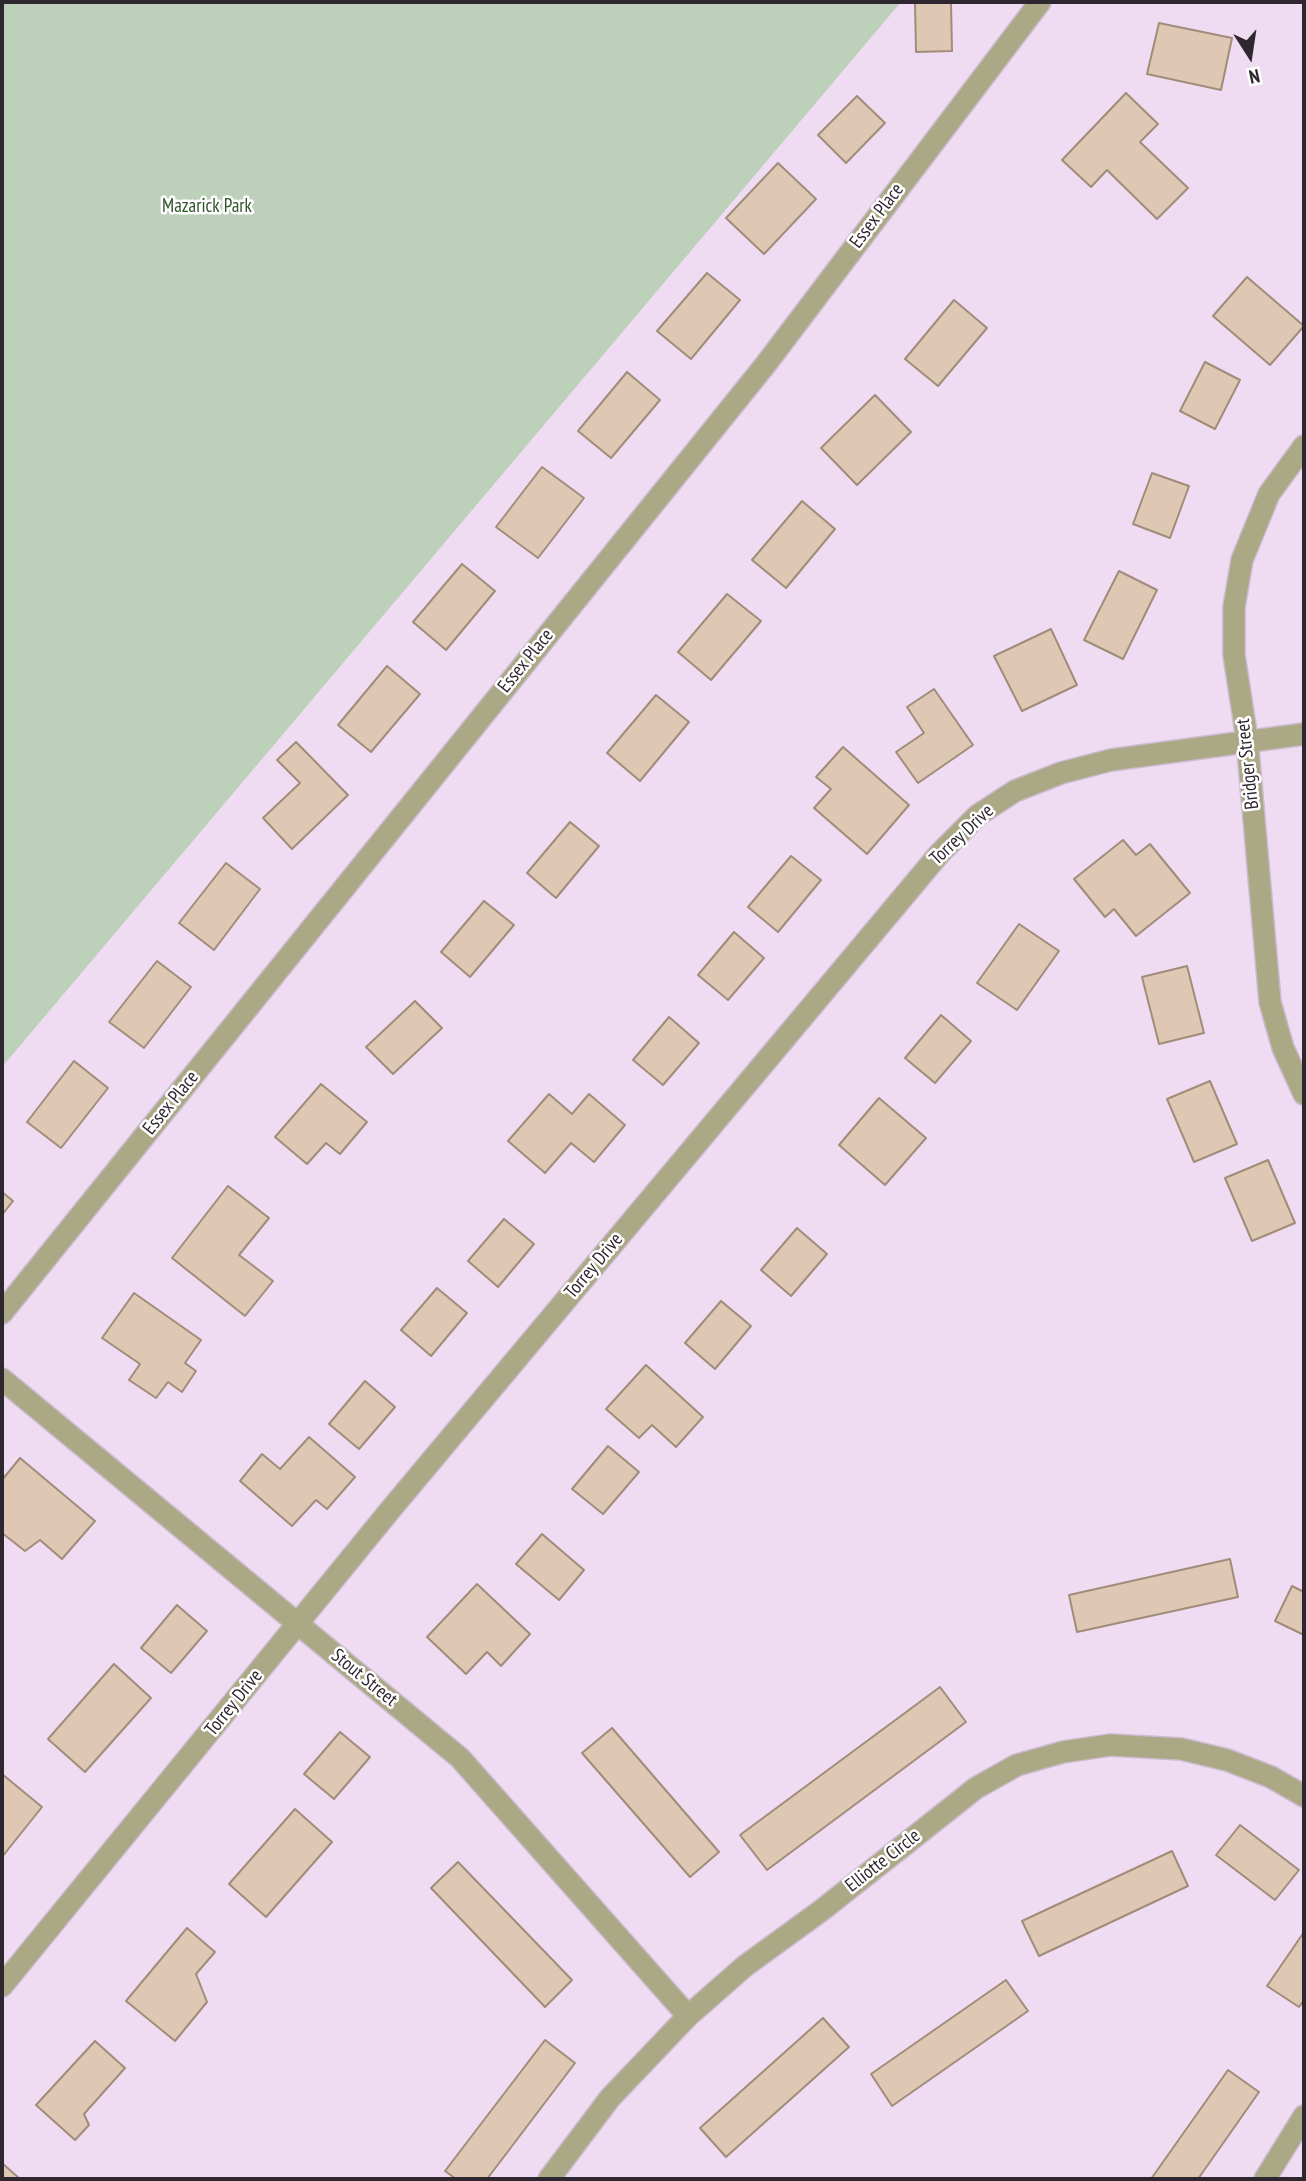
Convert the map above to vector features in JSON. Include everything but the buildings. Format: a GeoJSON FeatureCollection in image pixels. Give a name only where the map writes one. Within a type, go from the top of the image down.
{"type":"FeatureCollection","features":[{"type":"Feature","properties":{"kind":"street","name":"Essex Place"},"geometry":{"type":"LineString","coordinates":[[2,1313],[766,364],[1040,2]]}},
{"type":"Feature","properties":{"kind":"street","name":"Bridger Street"},"geometry":{"type":"LineString","coordinates":[[1304,446],[1269,494],[1242,560],[1234,607],[1234,655],[1247,739],[1270,1003],[1283,1048],[1304,1094]]}},
{"type":"Feature","properties":{"kind":"street","name":"Torrey Drive"},"geometry":{"type":"LineString","coordinates":[[2,1986],[391,1509],[940,853],[978,815],[1015,791],[1061,773],[1111,760],[1247,739],[1304,734]]}},
{"type":"Feature","properties":{"kind":"street","name":"Stout Street"},"geometry":{"type":"LineString","coordinates":[[2,1379],[460,1758],[688,2016]]}},
{"type":"Feature","properties":{"kind":"street","name":"Elliotte Circle"},"geometry":{"type":"LineString","coordinates":[[549,2179],[610,2098],[688,2016],[745,1966],[822,1910],[976,1788],[1017,1765],[1063,1752],[1110,1745],[1181,1749],[1227,1760],[1271,1777],[1304,1796]]}},
{"type":"Feature","properties":{"kind":"street"},"geometry":{"type":"LineString","coordinates":[[1265,2179],[1304,2116]]}},
{"type":"Feature","properties":{"kind":"green space","name":"Mazarick Park"},"geometry":{"type":"Polygon","coordinates":[[[2,2],[901,2],[2,1067],[2,2]]]}}]}
